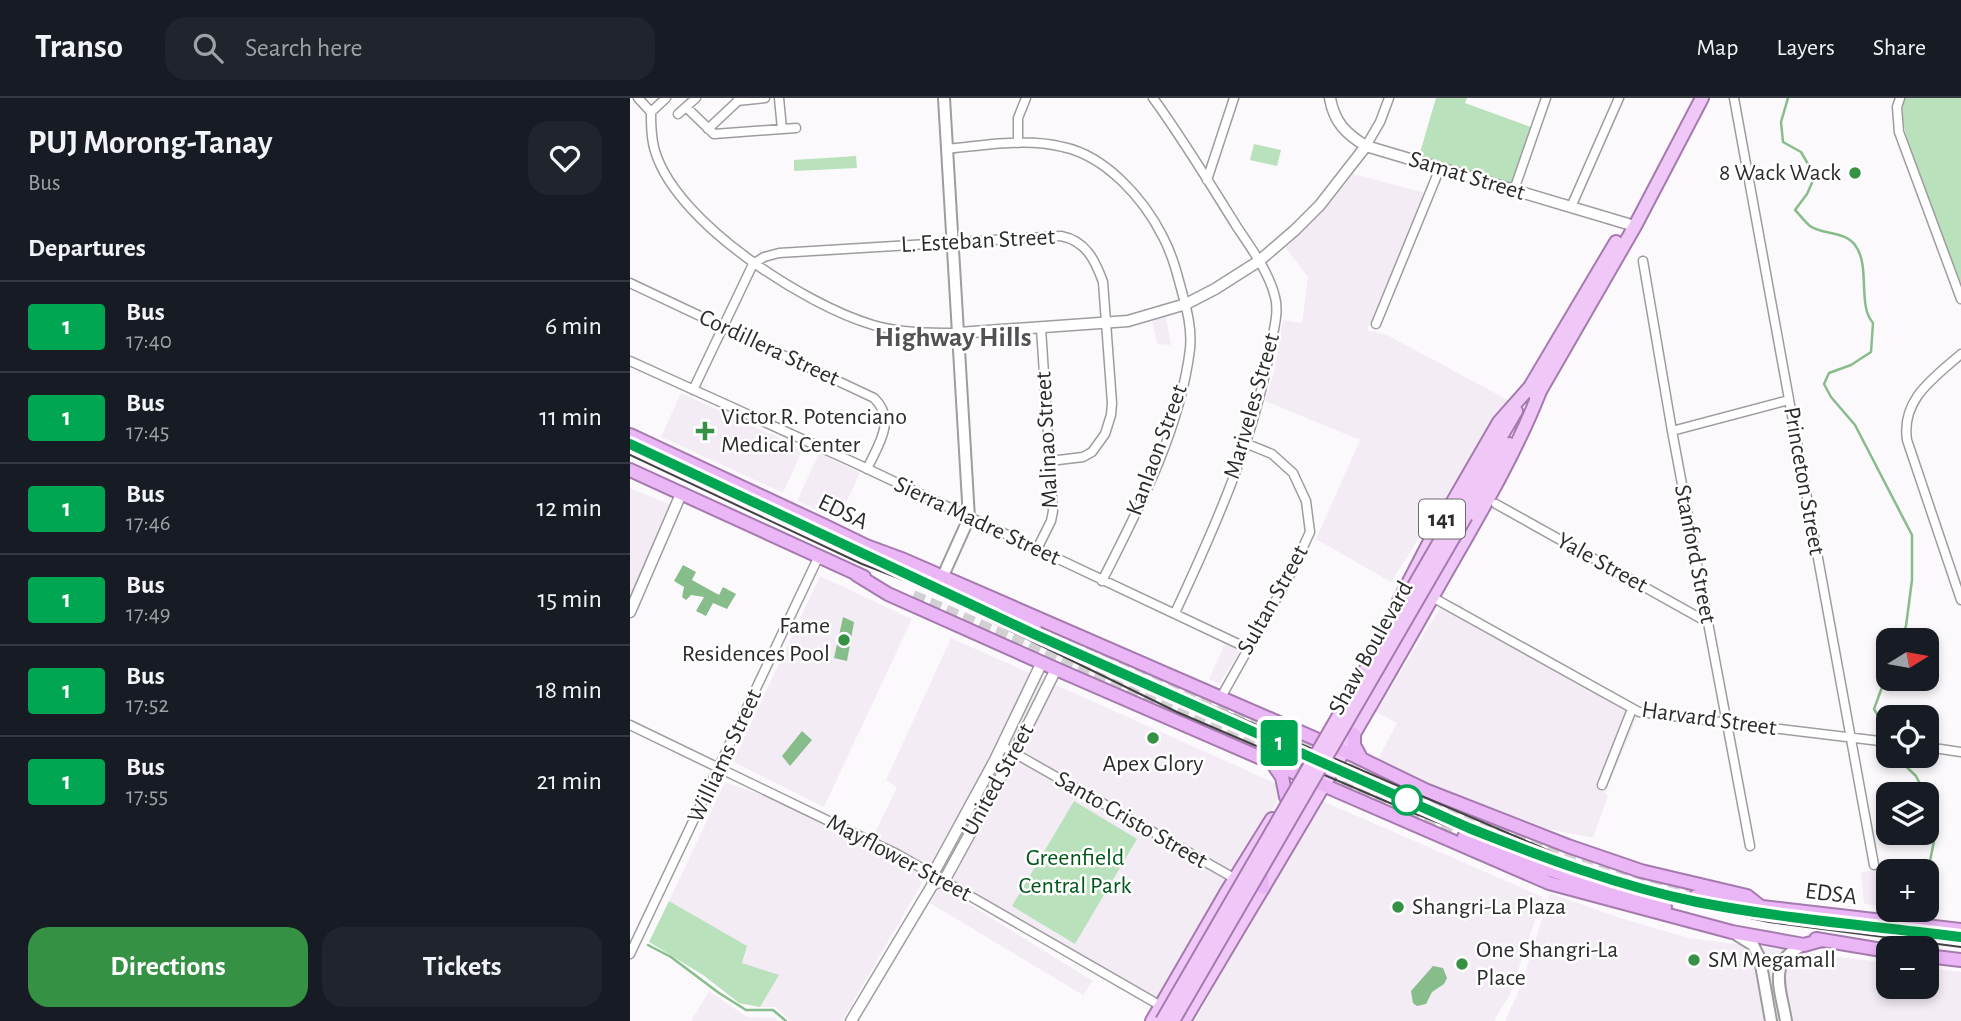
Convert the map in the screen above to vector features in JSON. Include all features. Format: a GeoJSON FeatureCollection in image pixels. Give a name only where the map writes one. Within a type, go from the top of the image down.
{"type":"FeatureCollection","features":[{"type":"Feature","properties":{"kind":"highway","name":"EDSA"},"geometry":{"type":"LineString","coordinates":[[630,435],[866,546],[901,569],[1035,629]]}},
{"type":"Feature","properties":{"kind":"highway","name":"EDSA"},"geometry":{"type":"LineString","coordinates":[[630,470],[818,558],[913,596]]}},
{"type":"Feature","properties":{"kind":"highway"},"geometry":{"type":"LineString","coordinates":[[866,546],[1343,751],[1426,790],[1568,846],[1641,871],[1747,896],[1761,907]]}},
{"type":"Feature","properties":{"kind":"highway"},"geometry":{"type":"LineString","coordinates":[[857,575],[888,594],[1053,675],[1270,761],[1549,883],[1731,932],[1804,945],[1822,940]]}},
{"type":"Feature","properties":{"kind":"highway"},"geometry":{"type":"LineString","coordinates":[[1372,663],[1416,581]]}},
{"type":"Feature","properties":{"kind":"highway"},"geometry":{"type":"LineString","coordinates":[[1354,734],[1354,745],[1361,759]]}},
{"type":"Feature","properties":{"kind":"highway"},"geometry":{"type":"LineString","coordinates":[[1261,890],[1262,873],[1271,848],[1311,779],[1324,743]]}},
{"type":"Feature","properties":{"kind":"highway"},"geometry":{"type":"LineString","coordinates":[[1270,761],[1282,777],[1286,797]]}},
{"type":"Feature","properties":{"kind":"highway","name":"EDSA"},"geometry":{"type":"LineString","coordinates":[[1464,836],[1525,862],[1692,915],[1766,932],[1876,949]]}},
{"type":"Feature","properties":{"kind":"highway","name":"EDSA"},"geometry":{"type":"LineString","coordinates":[[1696,895],[1761,907],[1961,930]]}},
{"type":"Feature","properties":{"kind":"highway"},"geometry":{"type":"LineString","coordinates":[[1939,957],[1961,960]]}},
{"type":"Feature","properties":{"kind":"main road"},"geometry":{"type":"LineString","coordinates":[[942,578],[969,518],[944,98]]}},
{"type":"Feature","properties":{"kind":"main road","name":"Shaw Boulevard"},"geometry":{"type":"LineString","coordinates":[[1162,1021],[1535,389],[1702,98]]}},
{"type":"Feature","properties":{"kind":"main road","name":"Shaw Boulevard"},"geometry":{"type":"LineString","coordinates":[[1416,581],[1499,422],[1535,389],[1628,239],[1660,180],[1663,168]]}},
{"type":"Feature","properties":{"kind":"main road","name":"Shaw Boulevard"},"geometry":{"type":"LineString","coordinates":[[1152,1021],[1226,893],[1286,797],[1343,751],[1354,734],[1523,433],[1535,389]]}},
{"type":"Feature","properties":{"kind":"main road","name":"Shaw Boulevard"},"geometry":{"type":"LineString","coordinates":[[1173,1021],[1462,513]]}},
{"type":"Feature","properties":{"kind":"main road"},"geometry":{"type":"LineString","coordinates":[[1416,581],[1435,592]]}},
{"type":"Feature","properties":{"kind":"main road"},"geometry":{"type":"LineString","coordinates":[[1372,663],[1389,674]]}},
{"type":"Feature","properties":{"kind":"main road","name":"Shaw Boulevard"},"geometry":{"type":"LineString","coordinates":[[1324,743],[1372,663]]}},
{"type":"Feature","properties":{"kind":"main road"},"geometry":{"type":"LineString","coordinates":[[1184,1021],[1261,890]]}},
{"type":"Feature","properties":{"kind":"main road"},"geometry":{"type":"LineString","coordinates":[[1226,893],[1241,896],[1251,907]]}},
{"type":"Feature","properties":{"kind":"main road"},"geometry":{"type":"LineString","coordinates":[[1731,932],[1753,945],[1760,959],[1771,1021]]}},
{"type":"Feature","properties":{"kind":"main road"},"geometry":{"type":"LineString","coordinates":[[1778,970],[1786,956],[1804,945]]}},
{"type":"Feature","properties":{"kind":"main road"},"geometry":{"type":"LineString","coordinates":[[1763,973],[1767,965],[1773,965],[1778,970],[1786,1021]]}},
{"type":"Feature","properties":{"kind":"street"},"geometry":{"type":"LineString","coordinates":[[638,98],[651,111],[655,153],[671,182],[702,219],[753,264],[844,314],[871,324],[909,332],[958,333],[1128,321],[1186,304],[1214,289],[1259,261],[1321,205],[1366,146],[1380,122],[1389,98]]}},
{"type":"Feature","properties":{"kind":"street"},"geometry":{"type":"LineString","coordinates":[[651,111],[666,98]]}},
{"type":"Feature","properties":{"kind":"street"},"geometry":{"type":"LineString","coordinates":[[678,114],[696,98]]}},
{"type":"Feature","properties":{"kind":"street"},"geometry":{"type":"LineString","coordinates":[[708,129],[739,99],[765,98]]}},
{"type":"Feature","properties":{"kind":"street"},"geometry":{"type":"LineString","coordinates":[[779,98],[782,129]]}},
{"type":"Feature","properties":{"kind":"street"},"geometry":{"type":"LineString","coordinates":[[1018,143],[1018,118],[1026,98]]}},
{"type":"Feature","properties":{"kind":"street","name":"Mariveles Street"},"geometry":{"type":"LineString","coordinates":[[1153,98],[1259,261],[1276,299],[1266,372],[1245,443],[1213,531],[1175,614]]}},
{"type":"Feature","properties":{"kind":"street"},"geometry":{"type":"LineString","coordinates":[[1207,180],[1234,98]]}},
{"type":"Feature","properties":{"kind":"street","name":"Samat Street"},"geometry":{"type":"LineString","coordinates":[[1330,98],[1339,124],[1366,146],[1628,224]]}},
{"type":"Feature","properties":{"kind":"street"},"geometry":{"type":"LineString","coordinates":[[1514,190],[1546,98]]}},
{"type":"Feature","properties":{"kind":"street"},"geometry":{"type":"LineString","coordinates":[[1571,207],[1619,98]]}},
{"type":"Feature","properties":{"kind":"street","name":"Princeton Street"},"geometry":{"type":"LineString","coordinates":[[1734,98],[1874,864]]}},
{"type":"Feature","properties":{"kind":"street"},"geometry":{"type":"LineString","coordinates":[[1899,98],[1899,132],[1961,299]]}},
{"type":"Feature","properties":{"kind":"street"},"geometry":{"type":"LineString","coordinates":[[686,107],[708,129],[719,135],[796,128]]}},
{"type":"Feature","properties":{"kind":"street","name":"Kanlaon Street"},"geometry":{"type":"LineString","coordinates":[[947,149],[1018,143],[1061,146],[1079,152],[1105,168],[1129,189],[1163,236],[1186,304],[1191,330],[1190,348],[1179,404],[1147,487],[1102,581]]}},
{"type":"Feature","properties":{"kind":"street"},"geometry":{"type":"LineString","coordinates":[[1195,160],[1213,163]]}},
{"type":"Feature","properties":{"kind":"street"},"geometry":{"type":"LineString","coordinates":[[1377,324],[1440,168]]}},
{"type":"Feature","properties":{"kind":"street","name":"L. Esteban Street"},"geometry":{"type":"LineString","coordinates":[[753,264],[764,257],[779,253],[952,241],[1061,236],[1083,246],[1097,266],[1103,282],[1112,403],[1105,434],[1092,452],[1083,457],[1050,461]]}},
{"type":"Feature","properties":{"kind":"street","name":"Stanford Street"},"geometry":{"type":"LineString","coordinates":[[1643,261],[1750,846]]}},
{"type":"Feature","properties":{"kind":"street"},"geometry":{"type":"LineString","coordinates":[[693,390],[753,264]]}},
{"type":"Feature","properties":{"kind":"street","name":"Cordillera Street"},"geometry":{"type":"LineString","coordinates":[[630,283],[874,398],[883,406],[886,418],[882,436],[867,468]]}},
{"type":"Feature","properties":{"kind":"street","name":"Malinao Street"},"geometry":{"type":"LineString","coordinates":[[1037,549],[1051,521],[1053,510],[1041,328]]}},
{"type":"Feature","properties":{"kind":"street"},"geometry":{"type":"LineString","coordinates":[[1961,354],[1916,396],[1905,425],[1907,440],[1961,600]]}},
{"type":"Feature","properties":{"kind":"street","name":"Sierra Madre Street"},"geometry":{"type":"LineString","coordinates":[[630,361],[867,468],[1247,648]]}},
{"type":"Feature","properties":{"kind":"street"},"geometry":{"type":"LineString","coordinates":[[1672,431],[1789,400]]}},
{"type":"Feature","properties":{"kind":"street","name":"Sultan Street"},"geometry":{"type":"LineString","coordinates":[[1220,699],[1307,542],[1310,525],[1306,501],[1293,473],[1272,454],[1245,443]]}},
{"type":"Feature","properties":{"kind":"street"},"geometry":{"type":"LineString","coordinates":[[630,612],[681,494]]}},
{"type":"Feature","properties":{"kind":"street","name":"Yale Street"},"geometry":{"type":"LineString","coordinates":[[1496,504],[1707,622]]}},
{"type":"Feature","properties":{"kind":"street","name":"Williams Street"},"geometry":{"type":"LineString","coordinates":[[630,954],[818,558]]}},
{"type":"Feature","properties":{"kind":"street","name":"Harvard Street"},"geometry":{"type":"LineString","coordinates":[[1435,592],[1632,709],[1876,740]]}},
{"type":"Feature","properties":{"kind":"street","name":"United Street"},"geometry":{"type":"LineString","coordinates":[[851,1021],[933,879],[1040,668]]}},
{"type":"Feature","properties":{"kind":"street","name":"United Street"},"geometry":{"type":"LineString","coordinates":[[944,881],[1053,675]]}},
{"type":"Feature","properties":{"kind":"street"},"geometry":{"type":"LineString","coordinates":[[1602,785],[1632,709]]}},
{"type":"Feature","properties":{"kind":"street","name":"Mayflower Street"},"geometry":{"type":"LineString","coordinates":[[630,725],[875,843],[933,879]]}},
{"type":"Feature","properties":{"kind":"street","name":"Santo Cristo Street"},"geometry":{"type":"LineString","coordinates":[[1002,746],[1235,879],[1261,890]]}},
{"type":"Feature","properties":{"kind":"street"},"geometry":{"type":"LineString","coordinates":[[1939,749],[1961,752]]}},
{"type":"Feature","properties":{"kind":"street"},"geometry":{"type":"LineString","coordinates":[[933,879],[944,881]]}},
{"type":"Feature","properties":{"kind":"street","name":"Mayflower Street"},"geometry":{"type":"LineString","coordinates":[[944,881],[1161,1006]]}},
{"type":"Feature","properties":{"kind":"shaded area"},"geometry":{"type":"Polygon","coordinates":[[[1353,174],[1426,193],[1367,330],[1387,335],[1508,400],[1391,582],[1316,539],[1360,440],[1265,401],[1274,372],[1283,320],[1302,323],[1308,277],[1286,248],[1333,200],[1353,174]]]}},
{"type":"Feature","properties":{"kind":"shaded area"},"geometry":{"type":"Polygon","coordinates":[[[1166,317],[1171,345],[1157,344],[1152,319],[1166,317]]]}},
{"type":"Feature","properties":{"kind":"shaded area"},"geometry":{"type":"Polygon","coordinates":[[[681,393],[803,449],[783,493],[661,437],[681,393]]]}},
{"type":"Feature","properties":{"kind":"shaded area"},"geometry":{"type":"Polygon","coordinates":[[[819,453],[860,473],[838,520],[797,501],[819,453]]]}},
{"type":"Feature","properties":{"kind":"shaded area"},"geometry":{"type":"Polygon","coordinates":[[[630,488],[671,505],[630,597],[630,488]]]}},
{"type":"Feature","properties":{"kind":"shaded area"},"geometry":{"type":"Polygon","coordinates":[[[683,565],[696,572],[692,580],[719,595],[723,587],[736,594],[727,609],[713,603],[706,616],[696,611],[704,597],[691,595],[686,600],[682,597],[684,587],[674,581],[683,565]]]}},
{"type":"Feature","properties":{"kind":"shaded area"},"geometry":{"type":"Polygon","coordinates":[[[820,576],[912,619],[824,807],[733,762],[820,576]]]}},
{"type":"Feature","properties":{"kind":"shaded area"},"geometry":{"type":"Polygon","coordinates":[[[1461,603],[1473,623],[1637,717],[1605,793],[1608,796],[1593,838],[1524,824],[1377,761],[1397,723],[1376,712],[1440,608],[1461,603]]]}},
{"type":"Feature","properties":{"kind":"shaded area","name":"Fame Residences Pool"},"geometry":{"type":"Polygon","coordinates":[[[843,617],[854,622],[847,661],[834,658],[843,617]]]}},
{"type":"Feature","properties":{"kind":"shaded area"},"geometry":{"type":"Polygon","coordinates":[[[951,638],[1284,787],[1158,1002],[874,835],[897,787],[886,780],[951,638]]]}},
{"type":"Feature","properties":{"kind":"shaded area"},"geometry":{"type":"Polygon","coordinates":[[[1225,644],[1240,651],[1219,684],[1209,679],[1225,644]]]}},
{"type":"Feature","properties":{"kind":"shaded area"},"geometry":{"type":"Polygon","coordinates":[[[802,731],[812,740],[790,766],[782,756],[802,731]]]}},
{"type":"Feature","properties":{"kind":"shaded area"},"geometry":{"type":"Polygon","coordinates":[[[725,782],[765,796],[926,876],[842,1021],[791,1021],[775,1007],[760,1007],[778,976],[741,963],[669,901],[725,782]]]}},
{"type":"Feature","properties":{"kind":"shaded area","name":"Shangri-La Plaza"},"geometry":{"type":"Polygon","coordinates":[[[1320,800],[1543,897],[1510,994],[1494,1021],[1195,1021],[1251,917],[1320,800]]]}},
{"type":"Feature","properties":{"kind":"shaded area"},"geometry":{"type":"Polygon","coordinates":[[[1876,870],[1876,906],[1864,904],[1861,872],[1876,870]]]}},
{"type":"Feature","properties":{"kind":"shaded area"},"geometry":{"type":"Polygon","coordinates":[[[940,886],[1093,981],[1083,995],[930,903],[940,886]]]}},
{"type":"Feature","properties":{"kind":"shaded area","name":"SM Megamall"},"geometry":{"type":"Polygon","coordinates":[[[1550,893],[1620,918],[1689,938],[1876,961],[1876,999],[1939,999],[1939,969],[1961,972],[1961,1021],[1505,1021],[1521,986],[1550,893]]]}},
{"type":"Feature","properties":{"kind":"shaded area"},"geometry":{"type":"Polygon","coordinates":[[[1433,966],[1443,968],[1447,978],[1444,984],[1432,992],[1426,1004],[1417,1006],[1413,1003],[1411,991],[1433,966]]]}},
{"type":"Feature","properties":{"kind":"shaded area"},"geometry":{"type":"Polygon","coordinates":[[[709,991],[747,1017],[775,1018],[778,1021],[691,1021],[709,991]]]}},
{"type":"Feature","properties":{"kind":"green space"},"geometry":{"type":"Polygon","coordinates":[[[1436,98],[1467,98],[1465,103],[1531,127],[1512,183],[1419,156],[1436,98]]]}},
{"type":"Feature","properties":{"kind":"green space"},"geometry":{"type":"Polygon","coordinates":[[[1904,98],[1961,98],[1961,283],[1913,162],[1906,136],[1904,98]]]}},
{"type":"Feature","properties":{"kind":"green space"},"geometry":{"type":"Polygon","coordinates":[[[1254,144],[1281,150],[1277,166],[1250,160],[1254,144]]]}},
{"type":"Feature","properties":{"kind":"green space"},"geometry":{"type":"Polygon","coordinates":[[[856,156],[857,168],[794,171],[794,160],[856,156]]]}},
{"type":"Feature","properties":{"kind":"green space","name":"Greenfield Central Park"},"geometry":{"type":"Polygon","coordinates":[[[1074,801],[1137,839],[1075,944],[1012,906],[1074,801]]]}},
{"type":"Feature","properties":{"kind":"green space"},"geometry":{"type":"Polygon","coordinates":[[[669,901],[747,946],[742,963],[779,975],[760,1007],[739,1003],[703,975],[649,942],[669,901]]]}},
{"type":"Feature","properties":{"kind":"waterway"},"geometry":{"type":"LineString","coordinates":[[1788,98],[1781,122],[1783,142],[1801,152],[1815,176],[1807,194],[1795,210],[1810,226],[1846,237],[1860,254],[1866,306],[1873,323],[1871,352],[1851,365],[1829,373],[1824,384],[1831,397],[1855,425],[1912,535],[1912,580],[1905,628]]}},
{"type":"Feature","properties":{"kind":"waterway"},"geometry":{"type":"LineString","coordinates":[[1876,712],[1874,709],[1881,691]]}},
{"type":"Feature","properties":{"kind":"waterway"},"geometry":{"type":"LineString","coordinates":[[1908,768],[1919,782]]}},
{"type":"Feature","properties":{"kind":"waterway"},"geometry":{"type":"LineString","coordinates":[[1930,859],[1933,845]]}},
{"type":"Feature","properties":{"kind":"waterway"},"geometry":{"type":"LineString","coordinates":[[648,945],[671,957],[746,1010],[773,1010],[786,1021]]}},
{"type":"Feature","properties":{"kind":"tunnel"},"geometry":{"type":"LineString","coordinates":[[913,596],[1464,837]]}},
{"type":"Feature","properties":{"kind":"tunnel"},"geometry":{"type":"LineString","coordinates":[[1035,629],[1470,823],[1591,866],[1696,896]]}},
{"type":"Feature","properties":{"kind":"tram line"},"geometry":{"type":"LineString","coordinates":[[630,455],[862,564],[919,586],[1177,712],[1411,812],[1489,842],[1693,906],[1769,922],[1961,947]]}},
{"type":"Feature","properties":{"kind":"tram line"},"geometry":{"type":"LineString","coordinates":[[1078,654],[1138,674],[1575,862]]}},
{"type":"Feature","properties":{"kind":"bus line","name":"1"},"geometry":{"type":"LineString","coordinates":[[630,444],[1034,634],[1521,849],[1634,886],[1695,901],[1745,911],[1961,937]]}},
{"type":"Feature","properties":{"kind":"place","name":"8 Wack Wack"},"geometry":{"type":"Point","coordinates":[1855,173]}},
{"type":"Feature","properties":{"kind":"place","name":"Victor R. Potenciano Medical Center"},"geometry":{"type":"Point","coordinates":[705,431]}},
{"type":"Feature","properties":{"kind":"place","name":"Fame Residences Pool"},"geometry":{"type":"Point","coordinates":[844,640]}},
{"type":"Feature","properties":{"kind":"place","name":"Apex Glory"},"geometry":{"type":"Point","coordinates":[1153,738]}},
{"type":"Feature","properties":{"kind":"place","name":"Shangri-La Plaza"},"geometry":{"type":"Point","coordinates":[1398,907]}},
{"type":"Feature","properties":{"kind":"place","name":"SM Megamall"},"geometry":{"type":"Point","coordinates":[1694,960]}},
{"type":"Feature","properties":{"kind":"place","name":"One Shangri-La Place"},"geometry":{"type":"Point","coordinates":[1462,964]}},
{"type":"Feature","properties":{"kind":"district","name":"Highway Hills"},"geometry":{"type":"Point","coordinates":[953,338]}}]}
